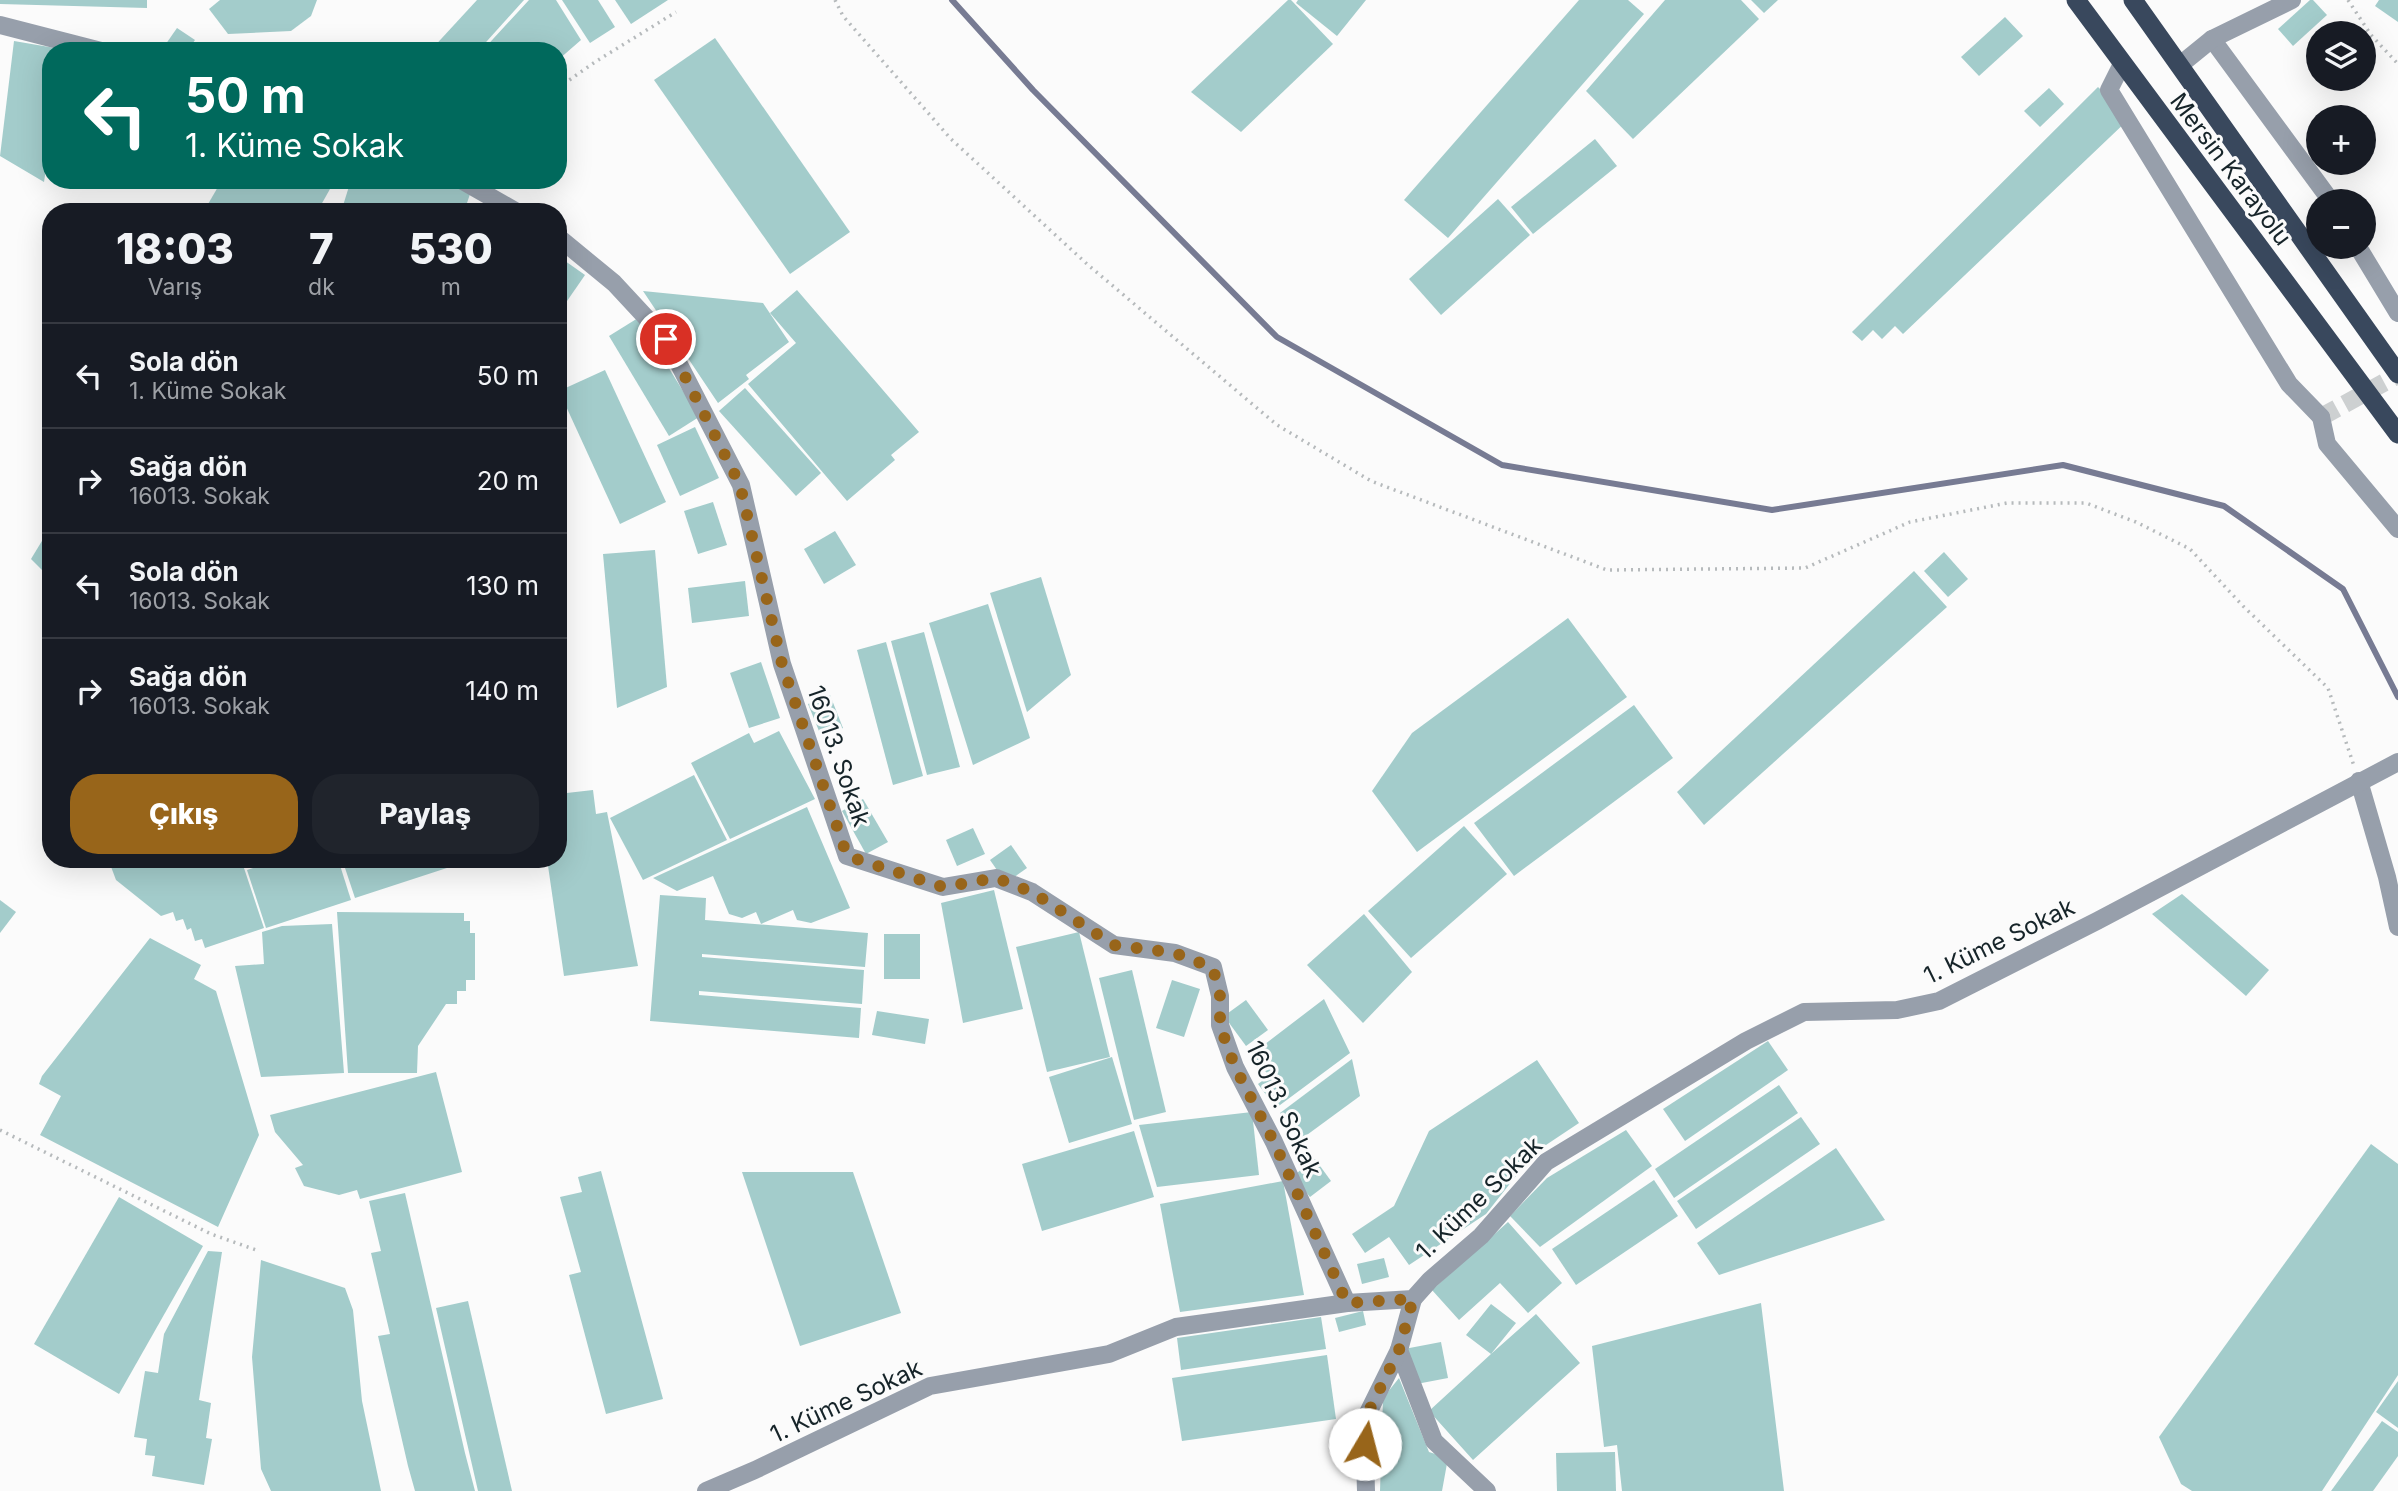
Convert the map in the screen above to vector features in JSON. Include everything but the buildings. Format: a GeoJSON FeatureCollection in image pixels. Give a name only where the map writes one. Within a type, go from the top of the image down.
{"type":"FeatureCollection","features":[{"type":"Feature","properties":{"kind":"highway","name":"Mersin Karayolu"},"geometry":{"type":"LineString","coordinates":[[2076,0],[2398,434]]}},
{"type":"Feature","properties":{"kind":"highway","name":"Mersin Karayolu"},"geometry":{"type":"LineString","coordinates":[[2133,0],[2398,374]]}},
{"type":"Feature","properties":{"kind":"street"},"geometry":{"type":"LineString","coordinates":[[2180,65],[2211,39],[2292,0]]}},
{"type":"Feature","properties":{"kind":"street"},"geometry":{"type":"LineString","coordinates":[[0,25],[66,42]]}},
{"type":"Feature","properties":{"kind":"street"},"geometry":{"type":"LineString","coordinates":[[2211,39],[2322,189]]}},
{"type":"Feature","properties":{"kind":"street"},"geometry":{"type":"LineString","coordinates":[[2122,64],[2109,90],[2289,384],[2321,417],[2328,444],[2398,529]]}},
{"type":"Feature","properties":{"kind":"street"},"geometry":{"type":"LineString","coordinates":[[477,189],[501,203]]}},
{"type":"Feature","properties":{"kind":"street","name":"16013. Sokak"},"geometry":{"type":"LineString","coordinates":[[567,244],[614,283],[666,339],[740,485],[782,664],[847,856],[943,887],[996,878],[1032,892],[1114,945],[1175,953],[1213,968],[1220,996],[1220,1026],[1235,1067],[1274,1142],[1347,1303]]}},
{"type":"Feature","properties":{"kind":"street"},"geometry":{"type":"LineString","coordinates":[[2365,259],[2398,313]]}},
{"type":"Feature","properties":{"kind":"street","name":"1. Küme Sokak"},"geometry":{"type":"LineString","coordinates":[[706,1491],[755,1471],[930,1386],[1109,1354],[1176,1327],[1347,1303],[1413,1299],[1430,1280],[1482,1236],[1546,1162],[1746,1041],[1804,1012],[1897,1010],[1939,1001],[2397,762]]}},
{"type":"Feature","properties":{"kind":"street"},"geometry":{"type":"LineString","coordinates":[[2360,782],[2388,877],[2398,927]]}},
{"type":"Feature","properties":{"kind":"street"},"geometry":{"type":"LineString","coordinates":[[1366,1491],[1364,1421],[1399,1350],[1413,1299]]}},
{"type":"Feature","properties":{"kind":"street"},"geometry":{"type":"LineString","coordinates":[[1399,1350],[1434,1441],[1487,1491]]}},
{"type":"Feature","properties":{"kind":"path"},"geometry":{"type":"LineString","coordinates":[[835,0],[843,16],[951,139],[1087,264],[1277,425],[1371,481],[1607,570],[1805,568],[1910,522],[2007,503],[2086,503],[2136,522],[2190,549],[2243,606],[2328,688],[2360,782]]}},
{"type":"Feature","properties":{"kind":"path"},"geometry":{"type":"LineString","coordinates":[[2348,0],[2371,35],[2398,65]]}},
{"type":"Feature","properties":{"kind":"path"},"geometry":{"type":"LineString","coordinates":[[567,82],[676,12]]}},
{"type":"Feature","properties":{"kind":"path"},"geometry":{"type":"LineString","coordinates":[[0,1130],[211,1234],[259,1251]]}},
{"type":"Feature","properties":{"kind":"waterway"},"geometry":{"type":"LineString","coordinates":[[952,0],[1033,90],[1277,337],[1502,465],[1772,510],[2063,465],[2224,506],[2343,589],[2398,697]]}},
{"type":"Feature","properties":{"kind":"tunnel"},"geometry":{"type":"LineString","coordinates":[[2321,417],[2398,375]]}},
{"type":"Feature","properties":{"kind":"route"},"geometry":{"type":"LineString","coordinates":[[666,339],[740,485],[782,664],[847,856],[943,887],[996,878],[1032,892],[1114,945],[1175,953],[1213,968],[1220,996],[1220,1026],[1235,1067],[1274,1142],[1347,1303],[1413,1299],[1399,1350],[1364,1421],[1365,1444]]}}]}
